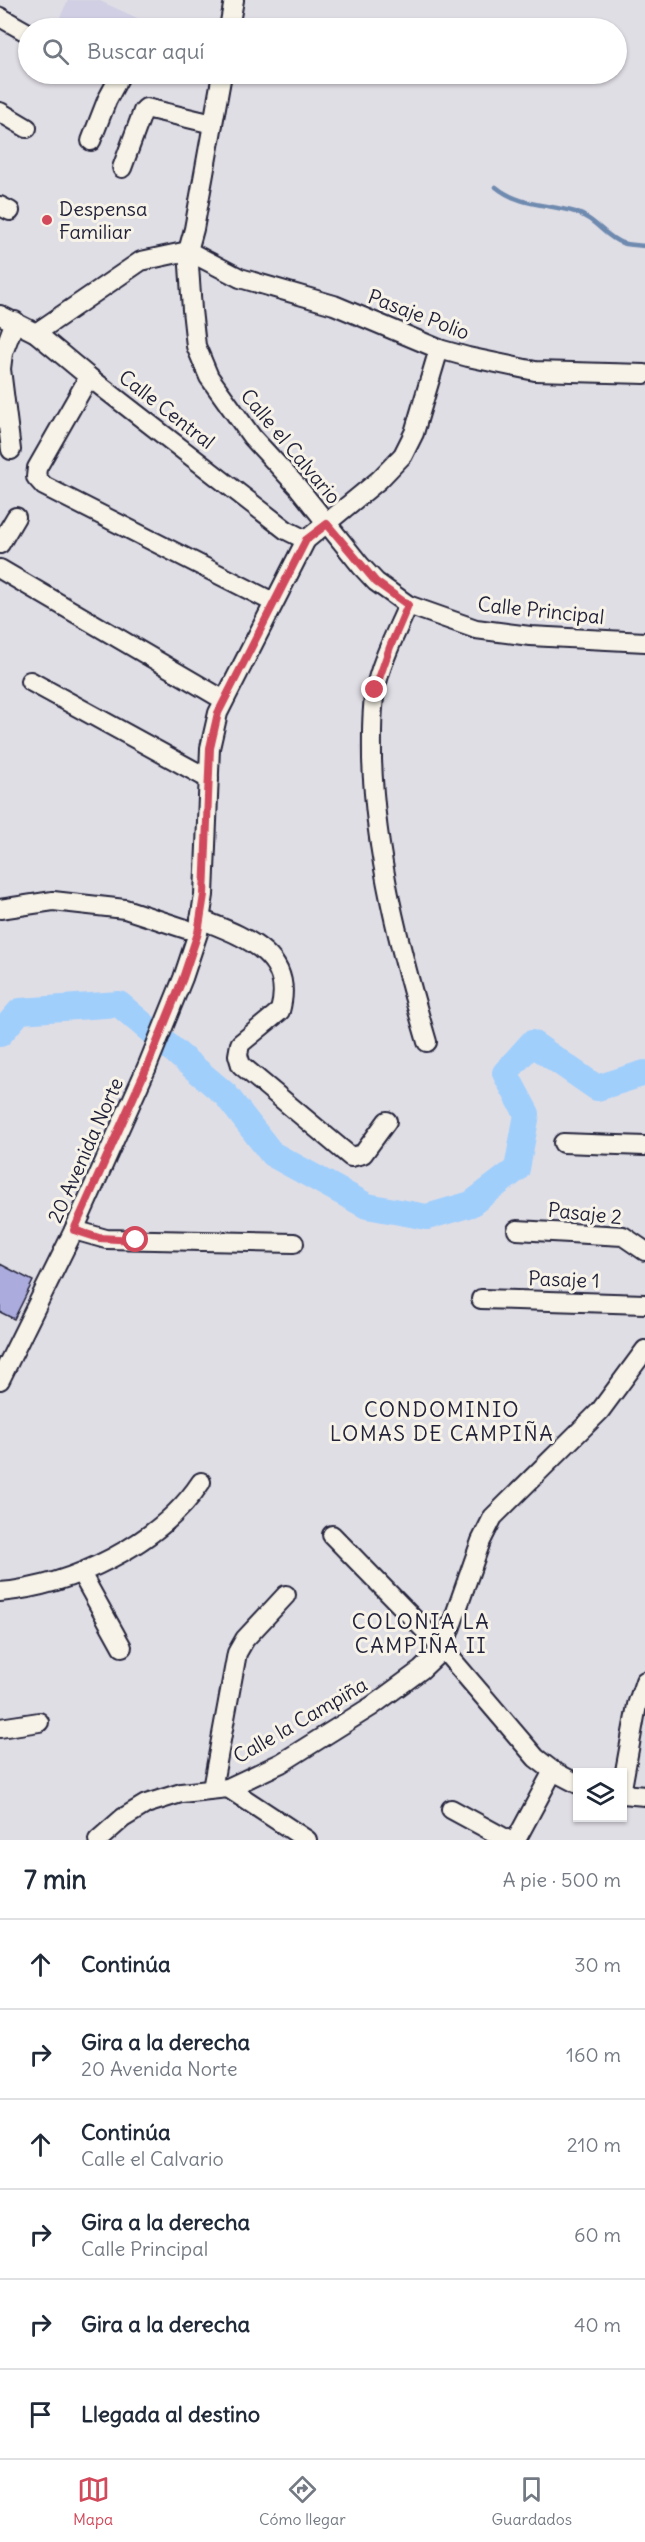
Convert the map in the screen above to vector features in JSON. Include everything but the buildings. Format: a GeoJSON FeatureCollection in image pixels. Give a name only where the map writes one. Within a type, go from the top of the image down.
{"type":"FeatureCollection","features":[{"type":"Feature","properties":{"kind":"street"},"geometry":{"type":"LineString","coordinates":[[231,18],[234,0]]}},
{"type":"Feature","properties":{"kind":"street"},"geometry":{"type":"LineString","coordinates":[[0,17],[18,27]]}},
{"type":"Feature","properties":{"kind":"street"},"geometry":{"type":"LineString","coordinates":[[91,141],[115,84]]}},
{"type":"Feature","properties":{"kind":"street","name":"Calle el Calvario"},"geometry":{"type":"LineString","coordinates":[[194,927],[204,895],[213,730],[224,700],[306,540],[327,524],[297,486],[252,437],[208,377],[196,346],[188,251],[220,84]]}},
{"type":"Feature","properties":{"kind":"street"},"geometry":{"type":"LineString","coordinates":[[122,168],[142,111],[146,108],[213,124]]}},
{"type":"Feature","properties":{"kind":"street"},"geometry":{"type":"LineString","coordinates":[[0,112],[27,128]]}},
{"type":"Feature","properties":{"kind":"street"},"geometry":{"type":"LineString","coordinates":[[36,333],[97,285],[141,261],[188,251]]}},
{"type":"Feature","properties":{"kind":"street","name":"Pasaje Polio"},"geometry":{"type":"LineString","coordinates":[[188,251],[240,278],[334,305],[439,349],[535,371],[645,374]]}},
{"type":"Feature","properties":{"kind":"street"},"geometry":{"type":"LineString","coordinates":[[8,318],[1,369],[11,450]]}},
{"type":"Feature","properties":{"kind":"street","name":"Calle Central"},"geometry":{"type":"LineString","coordinates":[[8,318],[36,333],[286,530],[306,540]]}},
{"type":"Feature","properties":{"kind":"street"},"geometry":{"type":"LineString","coordinates":[[327,524],[379,480],[403,455],[414,433],[439,349]]}},
{"type":"Feature","properties":{"kind":"street"},"geometry":{"type":"LineString","coordinates":[[89,377],[37,468],[36,477],[44,486],[273,603]]}},
{"type":"Feature","properties":{"kind":"street"},"geometry":{"type":"LineString","coordinates":[[0,544],[16,517]]}},
{"type":"Feature","properties":{"kind":"street","name":"Calle Principal"},"geometry":{"type":"LineString","coordinates":[[327,524],[376,582],[408,605],[476,629],[508,634],[645,642]]}},
{"type":"Feature","properties":{"kind":"street"},"geometry":{"type":"LineString","coordinates":[[0,569],[224,700]]}},
{"type":"Feature","properties":{"kind":"street"},"geometry":{"type":"LineString","coordinates":[[408,605],[375,690],[372,739],[373,779],[375,810],[395,930],[426,1042]]}},
{"type":"Feature","properties":{"kind":"street"},"geometry":{"type":"LineString","coordinates":[[30,681],[209,779]]}},
{"type":"Feature","properties":{"kind":"street"},"geometry":{"type":"LineString","coordinates":[[0,909],[53,902],[125,909],[194,927],[238,934],[259,946],[273,962],[280,979],[282,995],[280,1011],[240,1044],[238,1055],[241,1065],[351,1157],[363,1154],[387,1121]]}},
{"type":"Feature","properties":{"kind":"street","name":"20 Avenida Norte"},"geometry":{"type":"LineString","coordinates":[[0,1380],[74,1230],[147,1067],[183,978],[194,927]]}},
{"type":"Feature","properties":{"kind":"street"},"geometry":{"type":"LineString","coordinates":[[563,1143],[645,1146]]}},
{"type":"Feature","properties":{"kind":"street"},"geometry":{"type":"LineString","coordinates":[[74,1230],[106,1239],[294,1243]]}},
{"type":"Feature","properties":{"kind":"street","name":"Pasaje 2"},"geometry":{"type":"LineString","coordinates":[[517,1230],[623,1236],[645,1251]]}},
{"type":"Feature","properties":{"kind":"street","name":"Pasaje 1"},"geometry":{"type":"LineString","coordinates":[[481,1299],[645,1304]]}},
{"type":"Feature","properties":{"kind":"street","name":"Calle la Campiña"},"geometry":{"type":"LineString","coordinates":[[98,1840],[123,1818],[146,1804],[181,1793],[220,1788],[281,1763],[402,1685],[443,1648],[481,1541],[493,1517],[600,1410],[645,1350]]}},
{"type":"Feature","properties":{"kind":"street"},"geometry":{"type":"LineString","coordinates":[[0,1592],[28,1589],[81,1573],[160,1527],[184,1505],[201,1482]]}},
{"type":"Feature","properties":{"kind":"street"},"geometry":{"type":"LineString","coordinates":[[332,1535],[443,1648],[536,1758],[553,1771],[573,1781]]}},
{"type":"Feature","properties":{"kind":"street"},"geometry":{"type":"LineString","coordinates":[[81,1573],[122,1647]]}},
{"type":"Feature","properties":{"kind":"street"},"geometry":{"type":"LineString","coordinates":[[286,1595],[239,1647],[234,1666],[220,1788],[307,1840]]}},
{"type":"Feature","properties":{"kind":"street"},"geometry":{"type":"LineString","coordinates":[[626,1768],[637,1705],[645,1681]]}},
{"type":"Feature","properties":{"kind":"street"},"geometry":{"type":"LineString","coordinates":[[0,1728],[39,1722]]}},
{"type":"Feature","properties":{"kind":"street"},"geometry":{"type":"LineString","coordinates":[[516,1840],[553,1771]]}},
{"type":"Feature","properties":{"kind":"street"},"geometry":{"type":"LineString","coordinates":[[627,1794],[645,1796]]}},
{"type":"Feature","properties":{"kind":"street"},"geometry":{"type":"LineString","coordinates":[[451,1809],[508,1840]]}},
{"type":"Feature","properties":{"kind":"shaded area"},"geometry":{"type":"Polygon","coordinates":[[[68,0],[98,0],[137,18],[60,18],[68,0]]]}},
{"type":"Feature","properties":{"kind":"waterway"},"geometry":{"type":"LineString","coordinates":[[496,187],[514,198],[575,212],[589,219],[616,240],[625,244],[645,246]]}},
{"type":"Feature","properties":{"kind":"waterway"},"geometry":{"type":"LineString","coordinates":[[0,1034],[20,1011],[119,1004],[226,1095],[272,1154],[367,1206],[427,1217],[471,1204],[517,1169],[527,1114],[505,1073],[532,1043],[597,1088],[645,1073]]}},
{"type":"Feature","properties":{"kind":"place","name":"Despensa Familiar"},"geometry":{"type":"Point","coordinates":[47,220]}},
{"type":"Feature","properties":{"kind":"district","name":"CONDOMINIO LOMAS DE CAMPIÑA"},"geometry":{"type":"Point","coordinates":[442,1421]}},
{"type":"Feature","properties":{"kind":"district","name":"COLONIA LA CAMPIÑA II"},"geometry":{"type":"Point","coordinates":[421,1633]}},
{"type":"Feature","properties":{"kind":"route"},"geometry":{"type":"LineString","coordinates":[[136,1240],[99,1238],[74,1230],[147,1067],[183,978],[198,933],[204,895],[210,748],[218,713],[306,540],[327,524],[376,582],[408,605],[375,690]]}}]}
